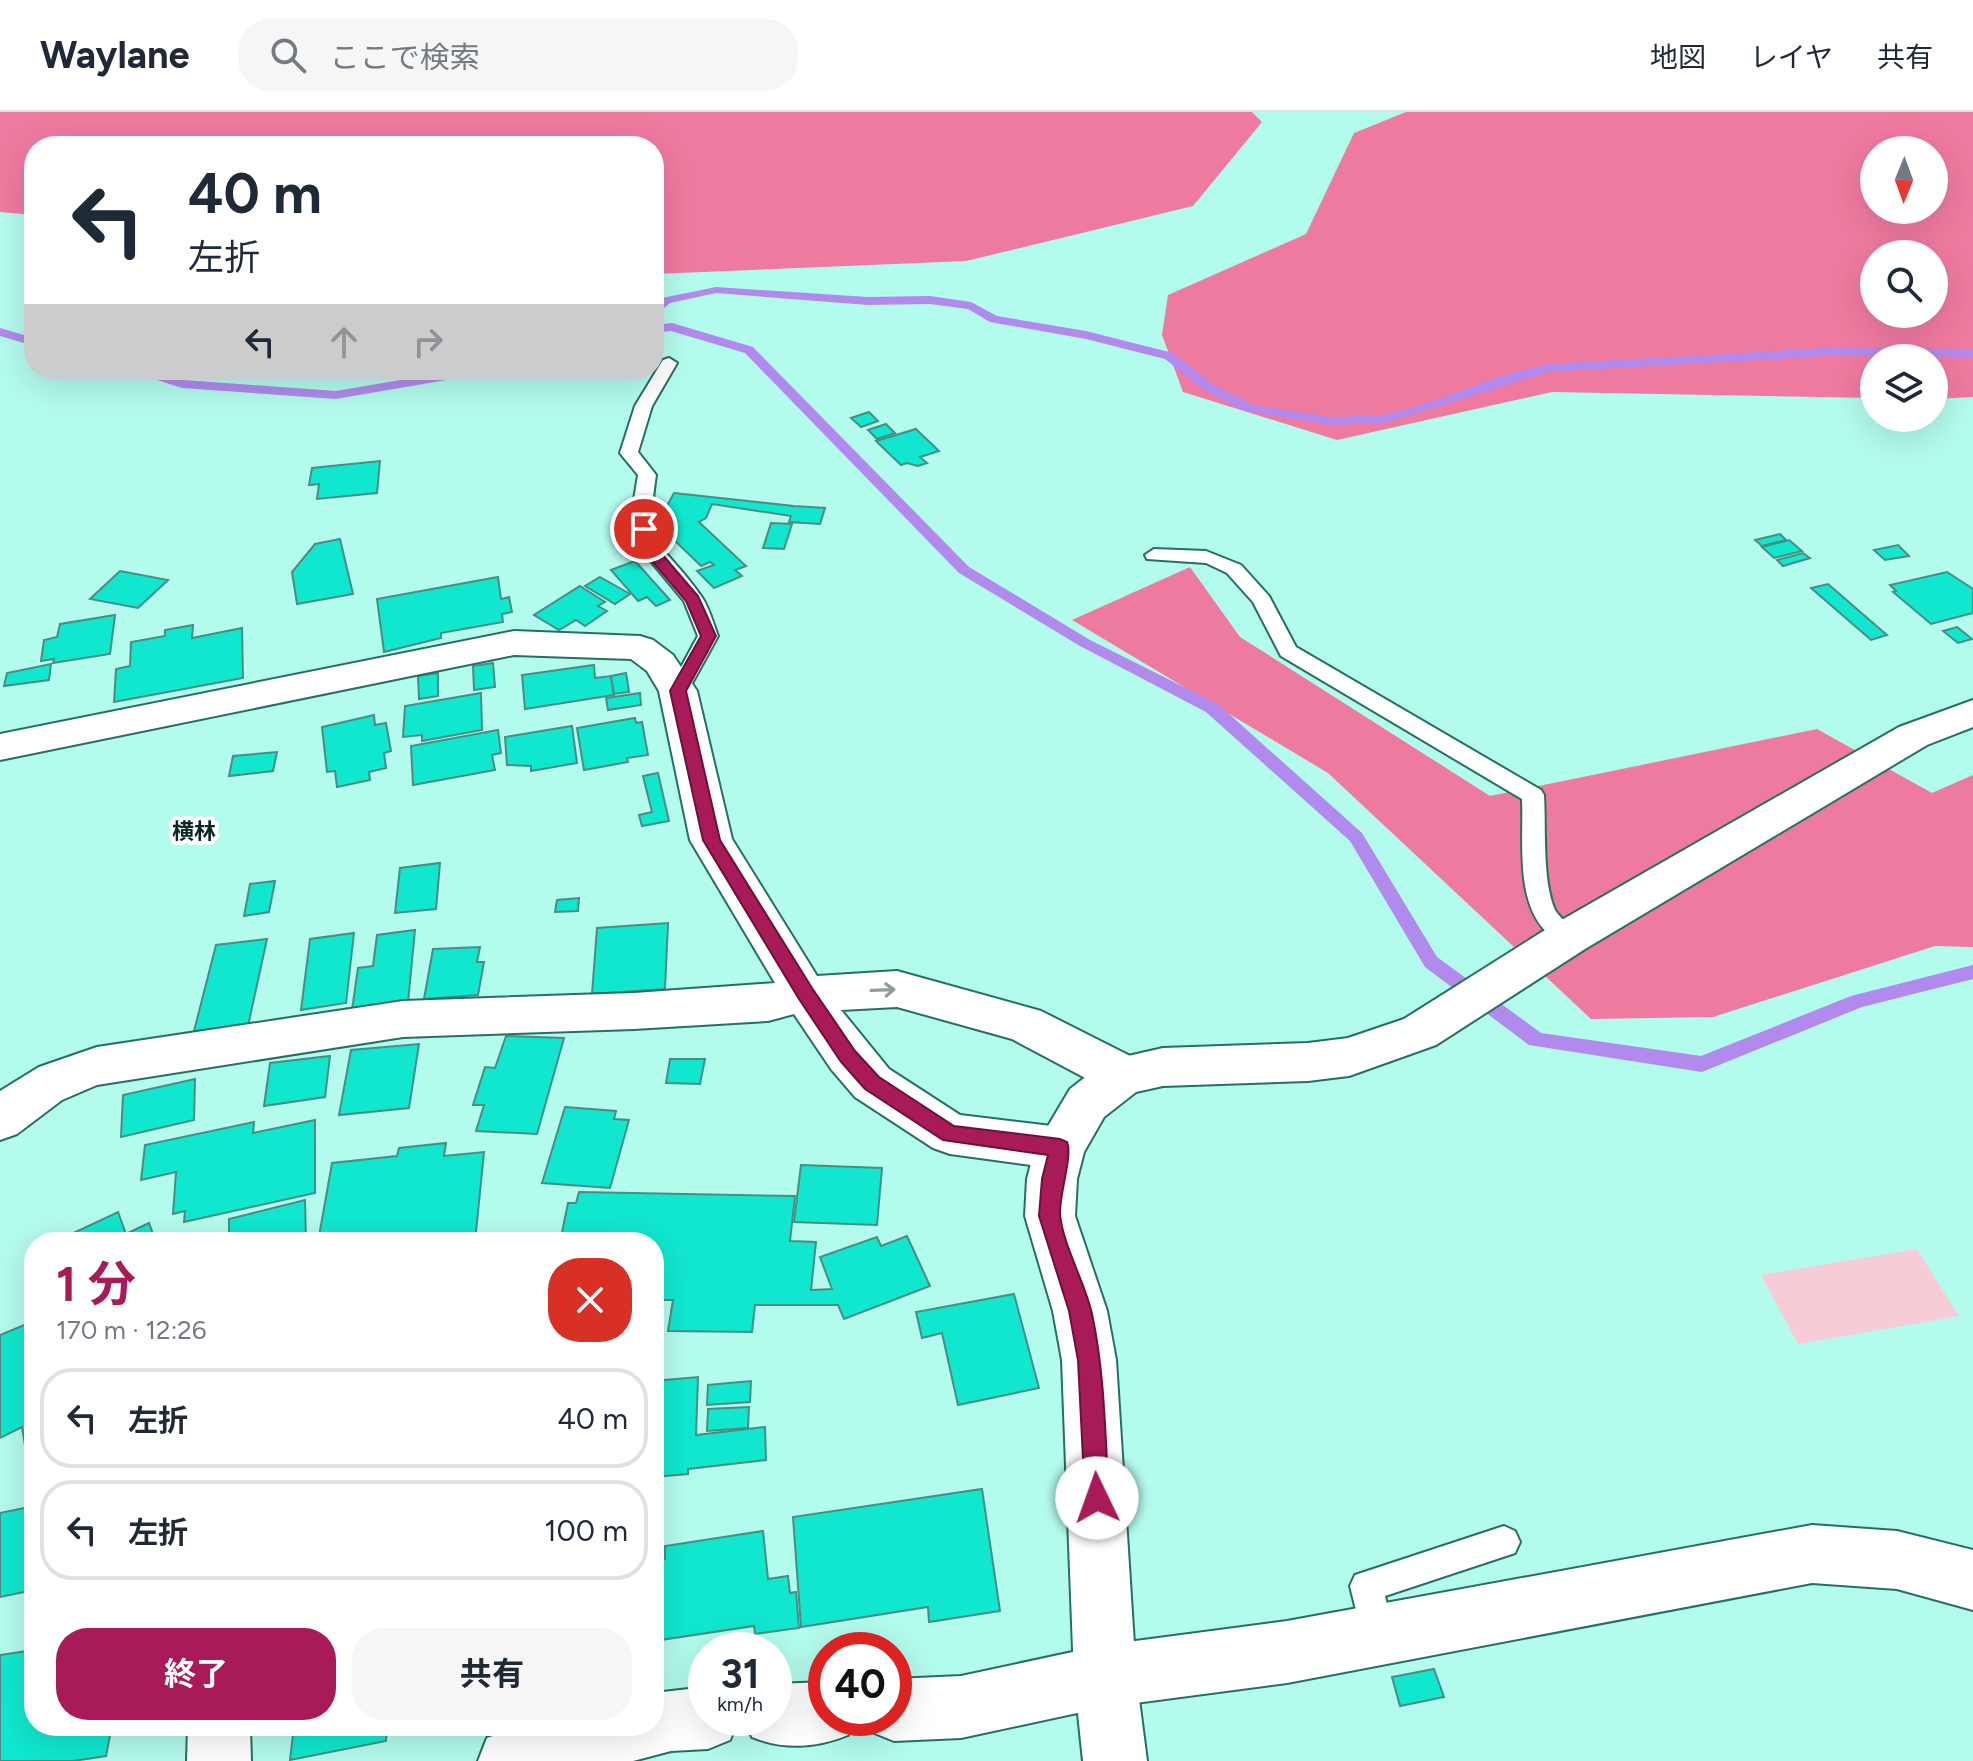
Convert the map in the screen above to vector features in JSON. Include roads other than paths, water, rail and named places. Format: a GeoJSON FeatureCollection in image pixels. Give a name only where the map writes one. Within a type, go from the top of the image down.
{"type":"FeatureCollection","features":[{"type":"Feature","properties":{"kind":"street"},"geometry":{"type":"LineString","coordinates":[[0,747],[514,643],[640,648],[660,663],[678,691],[711,840],[805,994],[848,1056],[872,1083],[950,1134],[1060,1148]]}},
{"type":"Feature","properties":{"kind":"street"},"geometry":{"type":"LineString","coordinates":[[1115,1761],[1105,1676],[1089,1360],[1080,1311],[1050,1216],[1052,1179],[1060,1148],[1087,1103],[1123,1075],[1163,1067],[1308,1062],[1349,1057],[1383,1047],[1451,1015],[1569,937],[1913,736],[1973,713]]}},
{"type":"Feature","properties":{"kind":"street"},"geometry":{"type":"LineString","coordinates":[[0,1120],[27,1096],[57,1077],[97,1066],[403,1019],[768,1003],[805,994],[897,989],[1025,1024],[1123,1075]]}},
{"type":"Feature","properties":{"kind":"street"},"geometry":{"type":"LineString","coordinates":[[912,1709],[961,1707],[1105,1676],[1287,1652],[1812,1554],[1897,1560],[1973,1580]]}},
{"type":"Feature","properties":{"kind":"street"},"geometry":{"type":"LineString","coordinates":[[664,1723],[688,1720]]}},
{"type":"Feature","properties":{"kind":"street"},"geometry":{"type":"LineString","coordinates":[[219,1736],[219,1761]]}},
{"type":"Feature","properties":{"kind":"street"},"geometry":{"type":"LineString","coordinates":[[510,1761],[607,1736]]}},
{"type":"Feature","properties":{"kind":"lane"},"geometry":{"type":"LineString","coordinates":[[664,370],[669,363]]}},
{"type":"Feature","properties":{"kind":"lane"},"geometry":{"type":"LineString","coordinates":[[657,380],[646,396],[632,433],[629,453],[647,475],[641,512],[648,547],[693,599],[708,636],[678,691]]}},
{"type":"Feature","properties":{"kind":"lane"},"geometry":{"type":"LineString","coordinates":[[1154,555],[1198,556],[1221,561],[1243,575],[1277,626],[1288,651],[1533,795],[1538,850],[1537,897],[1546,916],[1569,937]]}},
{"type":"Feature","properties":{"kind":"lane"},"geometry":{"type":"LineString","coordinates":[[1377,1634],[1366,1586],[1504,1542]]}},
{"type":"Feature","properties":{"kind":"waterway"},"geometry":{"type":"LineString","coordinates":[[664,302],[716,290],[868,301],[930,300],[971,306],[994,319],[1086,335],[1169,356],[1208,387],[1250,408],[1331,421],[1385,419],[1548,368],[1827,352],[1973,353]]}},
{"type":"Feature","properties":{"kind":"waterway"},"geometry":{"type":"LineString","coordinates":[[664,328],[672,327],[749,350],[964,570],[1085,643],[1212,708],[1356,837],[1431,962],[1536,1040],[1702,1064],[1858,1001],[1973,972]]}},
{"type":"Feature","properties":{"kind":"waterway"},"geometry":{"type":"LineString","coordinates":[[0,332],[24,339]]}},
{"type":"Feature","properties":{"kind":"waterway"},"geometry":{"type":"LineString","coordinates":[[168,380],[182,384],[336,395],[423,380]]}},
{"type":"Feature","properties":{"kind":"district","name":"横林"},"geometry":{"type":"Point","coordinates":[194,831]}}]}
